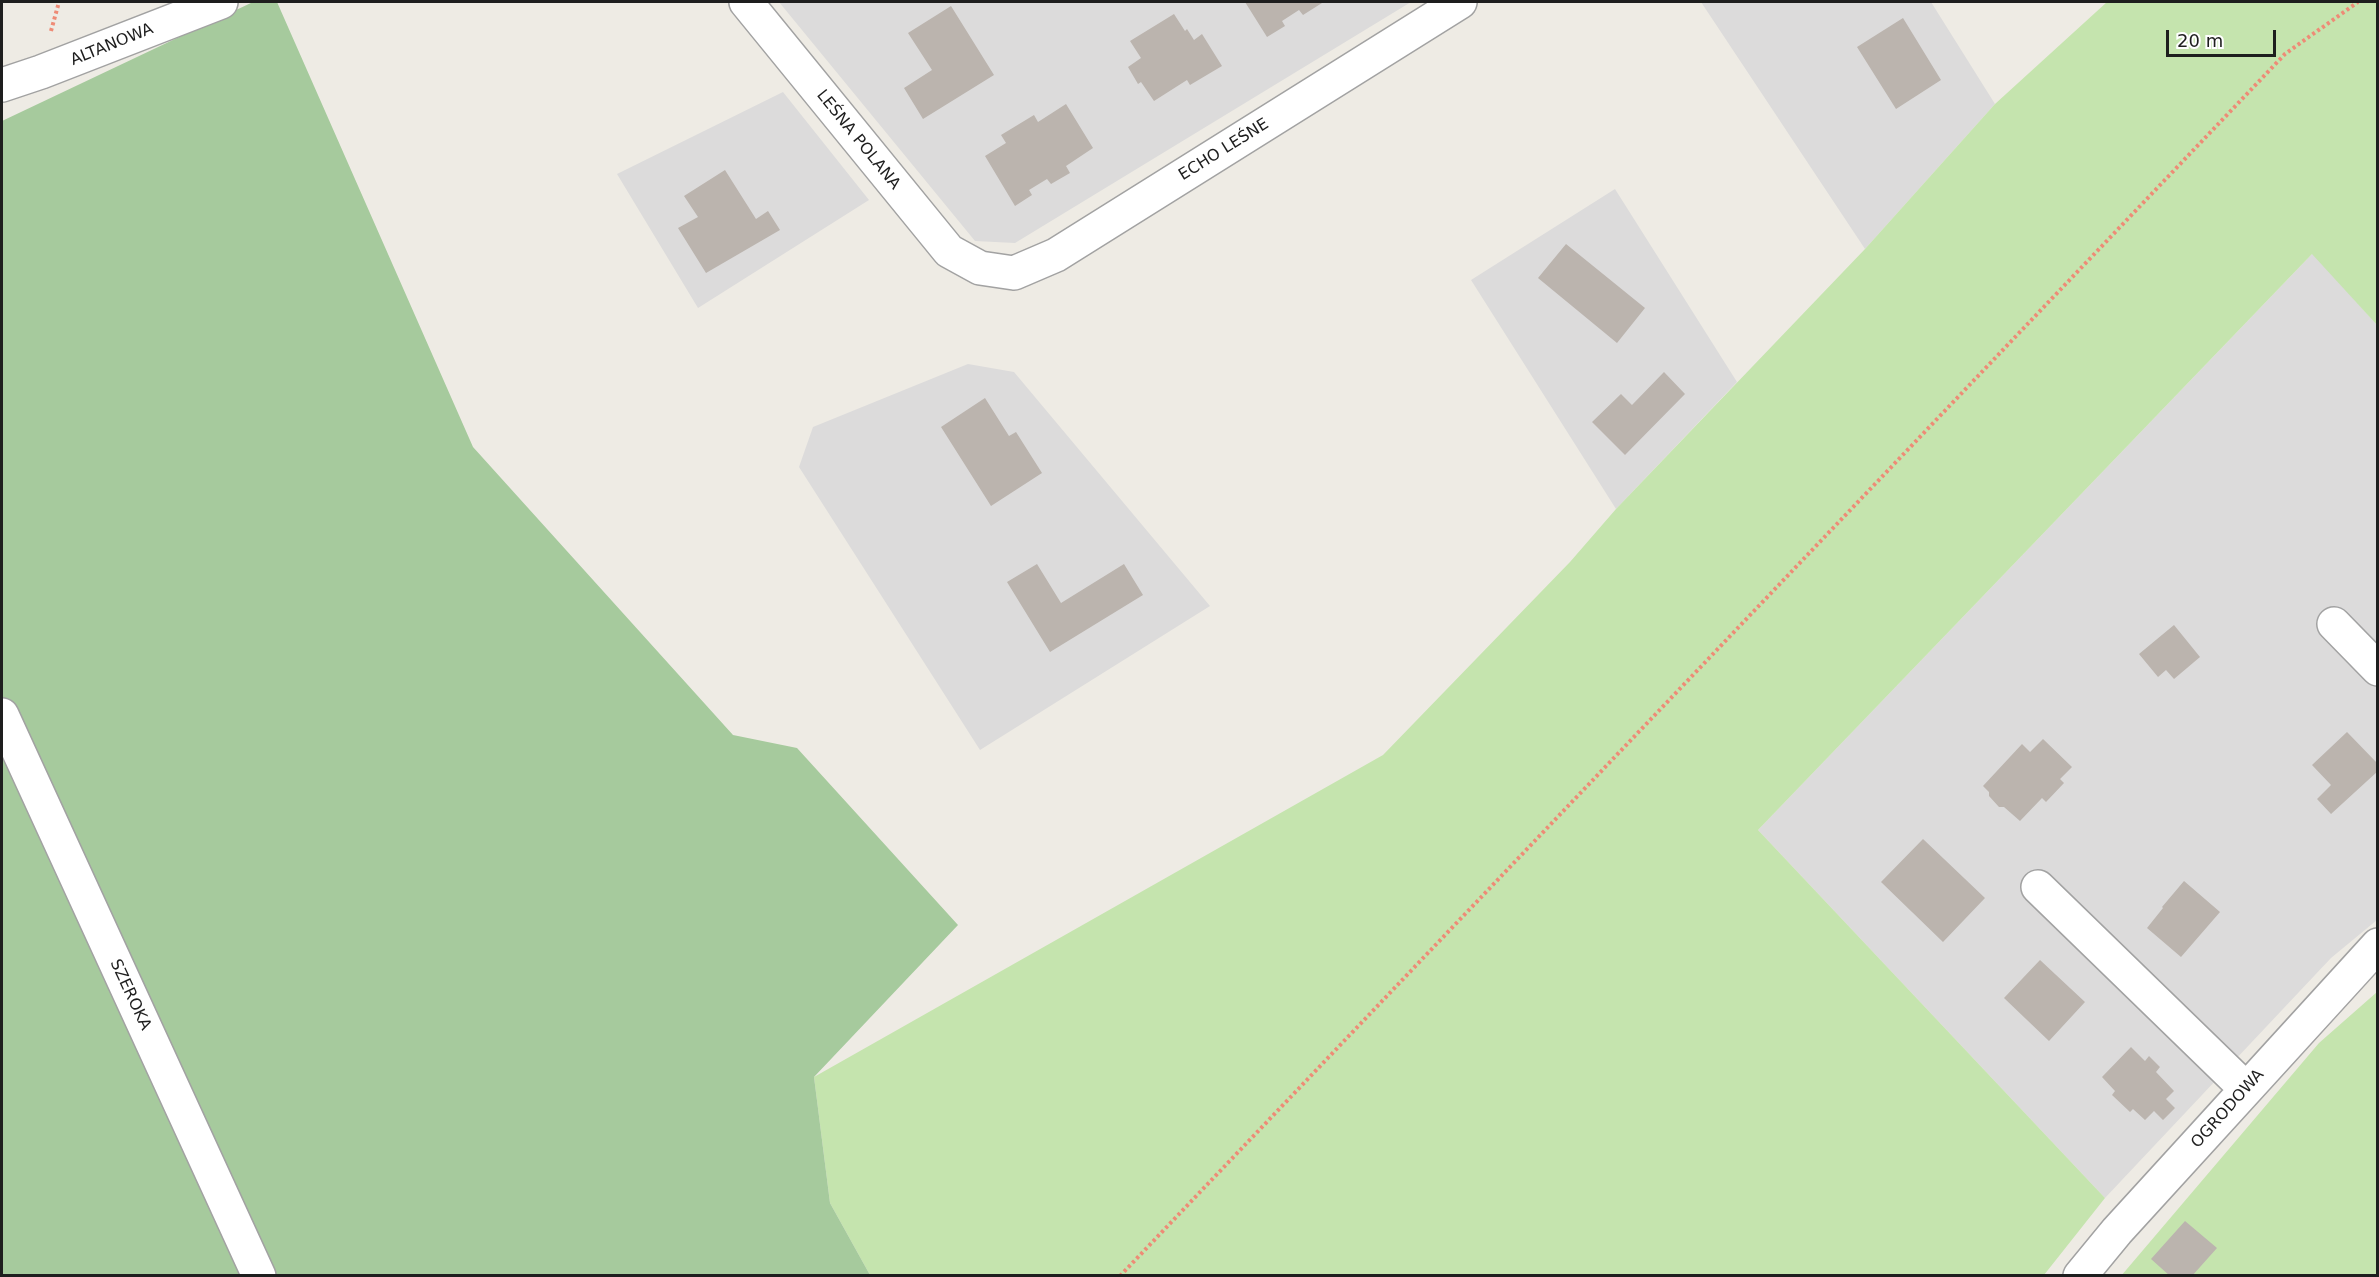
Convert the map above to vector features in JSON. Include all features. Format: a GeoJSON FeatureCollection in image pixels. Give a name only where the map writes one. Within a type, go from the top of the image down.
{"type":"FeatureCollection","features":[{"type":"Feature","properties":{"kind":"street","name":"ALTANOWA"},"geometry":{"type":"LineString","coordinates":[[2,85],[221,2]]}},
{"type":"Feature","properties":{"kind":"street","name":"LEŚNA POLANA"},"geometry":{"type":"LineString","coordinates":[[746,2],[949,251],[980,268]]}},
{"type":"Feature","properties":{"kind":"street","name":"ECHO LEŚNE"},"geometry":{"type":"LineString","coordinates":[[980,268],[1014,273],[1056,255],[1460,2]]}},
{"type":"Feature","properties":{"kind":"street"},"geometry":{"type":"LineString","coordinates":[[2334,624],[2378,669]]}},
{"type":"Feature","properties":{"kind":"street","name":"SZEROKA"},"geometry":{"type":"LineString","coordinates":[[2,716],[259,1275]]}},
{"type":"Feature","properties":{"kind":"street"},"geometry":{"type":"LineString","coordinates":[[2038,887],[2246,1089]]}},
{"type":"Feature","properties":{"kind":"street","name":"OGRODOWA"},"geometry":{"type":"LineString","coordinates":[[2080,1275],[2117,1231],[2378,945]]}},
{"type":"Feature","properties":{"kind":"path"},"geometry":{"type":"LineString","coordinates":[[1120,1275],[2285,54],[2358,2]]}},
{"type":"Feature","properties":{"kind":"shaded area"},"geometry":{"type":"Polygon","coordinates":[[[779,2],[1411,2],[1015,243],[975,241],[779,2]]]}},
{"type":"Feature","properties":{"kind":"shaded area"},"geometry":{"type":"Polygon","coordinates":[[[1701,2],[1931,2],[1995,104],[1865,249],[1701,2]]]}},
{"type":"Feature","properties":{"kind":"shaded area"},"geometry":{"type":"Polygon","coordinates":[[[783,92],[869,200],[698,308],[617,174],[783,92]]]}},
{"type":"Feature","properties":{"kind":"shaded area"},"geometry":{"type":"Polygon","coordinates":[[[1615,189],[1737,382],[1616,509],[1471,280],[1615,189]]]}},
{"type":"Feature","properties":{"kind":"shaded area"},"geometry":{"type":"Polygon","coordinates":[[[2313,253],[2377,325],[2377,920],[2331,958],[2105,1198],[1758,830],[2313,253]]]}},
{"type":"Feature","properties":{"kind":"shaded area"},"geometry":{"type":"Polygon","coordinates":[[[968,364],[1014,372],[1210,606],[980,750],[799,467],[813,427],[968,364]]]}},
{"type":"Feature","properties":{"kind":"green space"},"geometry":{"type":"Polygon","coordinates":[[[253,2],[277,2],[473,447],[733,735],[797,748],[958,925],[814,1077],[830,1203],[870,1275],[2,1275],[2,121],[253,2]]]}},
{"type":"Feature","properties":{"kind":"green space"},"geometry":{"type":"Polygon","coordinates":[[[2107,2],[2377,2],[2377,325],[2312,254],[1758,830],[2105,1198],[2044,1275],[870,1275],[830,1203],[814,1077],[1383,755],[1570,562],[1616,509],[1865,249],[1995,104],[2107,2]]]}},
{"type":"Feature","properties":{"kind":"green space"},"geometry":{"type":"Polygon","coordinates":[[[2377,992],[2377,1275],[2121,1276],[2319,1043],[2377,992]]]}},
{"type":"Feature","properties":{"kind":"building"},"geometry":{"type":"Polygon","coordinates":[[[1245,2],[1322,3],[1303,15],[1299,10],[1282,21],[1285,26],[1267,37],[1245,2]]]}},
{"type":"Feature","properties":{"kind":"building"},"geometry":{"type":"Polygon","coordinates":[[[951,6],[994,75],[923,119],[904,88],[932,70],[908,33],[951,6]]]}},
{"type":"Feature","properties":{"kind":"building"},"geometry":{"type":"Polygon","coordinates":[[[1174,14],[1194,40],[1202,34],[1222,66],[1190,85],[1187,80],[1154,101],[1141,82],[1138,84],[1128,67],[1141,58],[1130,41],[1174,14]]]}},
{"type":"Feature","properties":{"kind":"building"},"geometry":{"type":"Polygon","coordinates":[[[1903,18],[1941,80],[1896,109],[1857,47],[1903,18]]]}},
{"type":"Feature","properties":{"kind":"building"},"geometry":{"type":"Polygon","coordinates":[[[1066,104],[1093,148],[1066,166],[1070,173],[1051,184],[1047,179],[1029,190],[1032,195],[1015,206],[985,156],[1006,143],[1001,135],[1034,115],[1038,122],[1066,104]]]}},
{"type":"Feature","properties":{"kind":"building"},"geometry":{"type":"Polygon","coordinates":[[[725,170],[756,219],[768,211],[780,230],[706,273],[678,228],[698,217],[684,196],[725,170]]]}},
{"type":"Feature","properties":{"kind":"building"},"geometry":{"type":"Polygon","coordinates":[[[1566,244],[1645,308],[1617,343],[1538,278],[1566,244]]]}},
{"type":"Feature","properties":{"kind":"building"},"geometry":{"type":"Polygon","coordinates":[[[1664,372],[1685,394],[1625,455],[1592,422],[1621,394],[1632,405],[1664,372]]]}},
{"type":"Feature","properties":{"kind":"building"},"geometry":{"type":"Polygon","coordinates":[[[985,398],[1009,436],[1016,432],[1042,473],[991,506],[941,427],[985,398]]]}},
{"type":"Feature","properties":{"kind":"building"},"geometry":{"type":"Polygon","coordinates":[[[1037,564],[1061,603],[1124,564],[1143,595],[1050,652],[1007,582],[1037,564]]]}},
{"type":"Feature","properties":{"kind":"building"},"geometry":{"type":"Polygon","coordinates":[[[2174,625],[2200,657],[2174,679],[2166,670],[2158,677],[2139,654],[2174,625]]]}},
{"type":"Feature","properties":{"kind":"building"},"geometry":{"type":"Polygon","coordinates":[[[2347,732],[2378,764],[2378,771],[2331,814],[2317,799],[2331,785],[2312,765],[2347,732]]]}},
{"type":"Feature","properties":{"kind":"building"},"geometry":{"type":"Polygon","coordinates":[[[2043,739],[2072,767],[2060,779],[2064,783],[2046,802],[2042,798],[2020,821],[2004,807],[1999,807],[1983,786],[2022,744],[2030,752],[2043,739]]]}},
{"type":"Feature","properties":{"kind":"building"},"geometry":{"type":"Polygon","coordinates":[[[1923,839],[1985,898],[1943,942],[1881,882],[1923,839]]]}},
{"type":"Feature","properties":{"kind":"building"},"geometry":{"type":"Polygon","coordinates":[[[2184,881],[2220,912],[2181,957],[2147,928],[2184,881]]]}},
{"type":"Feature","properties":{"kind":"building"},"geometry":{"type":"Polygon","coordinates":[[[2040,960],[2085,1002],[2049,1041],[2004,998],[2040,960]]]}},
{"type":"Feature","properties":{"kind":"building"},"geometry":{"type":"Polygon","coordinates":[[[2131,1047],[2145,1061],[2149,1056],[2160,1067],[2156,1072],[2174,1091],[2166,1099],[2175,1108],[2163,1120],[2154,1111],[2145,1120],[2133,1109],[2130,1112],[2112,1095],[2115,1091],[2102,1077],[2131,1047]]]}},
{"type":"Feature","properties":{"kind":"building"},"geometry":{"type":"Polygon","coordinates":[[[2185,1221],[2217,1248],[2192,1276],[2170,1276],[2151,1259],[2185,1221]]]}}]}
